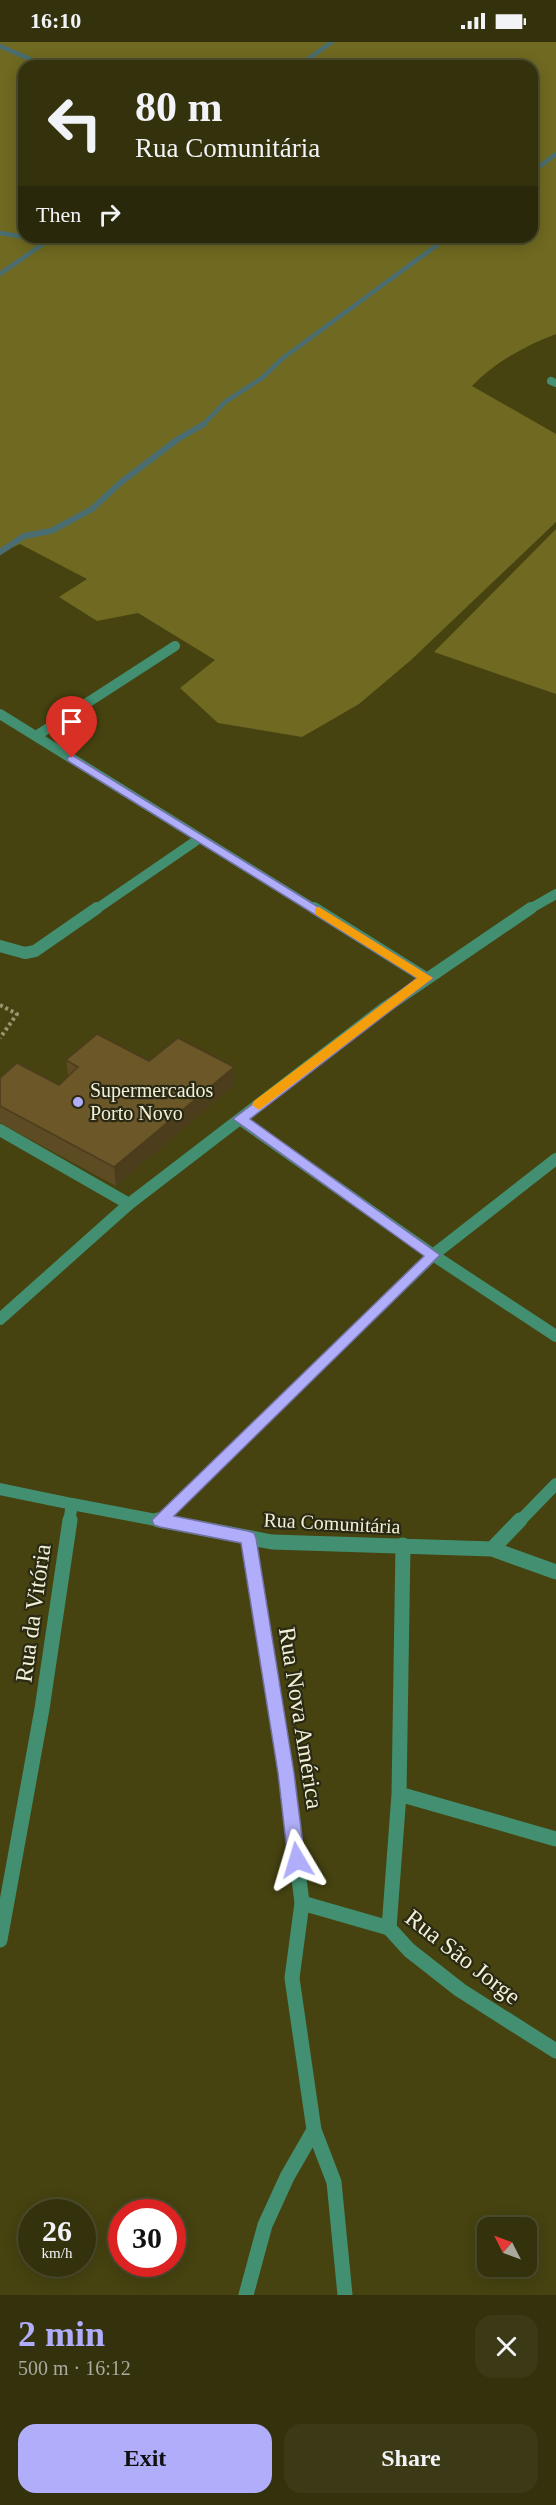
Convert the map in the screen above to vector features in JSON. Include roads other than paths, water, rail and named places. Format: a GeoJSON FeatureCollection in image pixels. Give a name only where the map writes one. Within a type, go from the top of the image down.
{"type":"FeatureCollection","features":[{"type":"Feature","properties":{"kind":"street"},"geometry":{"type":"LineString","coordinates":[[36,736],[175,646]]}},
{"type":"Feature","properties":{"kind":"street"},"geometry":{"type":"LineString","coordinates":[[0,714],[426,978]]}},
{"type":"Feature","properties":{"kind":"street"},"geometry":{"type":"LineString","coordinates":[[0,946],[25,954],[35,951],[200,838]]}},
{"type":"Feature","properties":{"kind":"street"},"geometry":{"type":"LineString","coordinates":[[0,1319],[129,1204],[240,1119],[426,978],[556,894]]}},
{"type":"Feature","properties":{"kind":"street"},"geometry":{"type":"LineString","coordinates":[[240,1119],[433,1255],[556,1336]]}},
{"type":"Feature","properties":{"kind":"street"},"geometry":{"type":"LineString","coordinates":[[0,1130],[129,1204]]}},
{"type":"Feature","properties":{"kind":"street"},"geometry":{"type":"LineString","coordinates":[[160,1520],[433,1255],[556,1159]]}},
{"type":"Feature","properties":{"kind":"street"},"geometry":{"type":"LineString","coordinates":[[492,1549],[556,1484]]}},
{"type":"Feature","properties":{"kind":"street","name":"Rua Comunitária"},"geometry":{"type":"LineString","coordinates":[[0,1489],[272,1542],[492,1549],[556,1572]]}},
{"type":"Feature","properties":{"kind":"street","name":"Rua da Vitória"},"geometry":{"type":"LineString","coordinates":[[0,1940],[42,1709],[72,1504]]}},
{"type":"Feature","properties":{"kind":"street","name":"Rua Nova América"},"geometry":{"type":"LineString","coordinates":[[248,1538],[286,1773],[302,1903],[292,1978],[314,2130],[334,2182],[345,2295]]}},
{"type":"Feature","properties":{"kind":"street"},"geometry":{"type":"LineString","coordinates":[[389,1928],[399,1794],[403,1545]]}},
{"type":"Feature","properties":{"kind":"street"},"geometry":{"type":"LineString","coordinates":[[399,1794],[556,1839]]}},
{"type":"Feature","properties":{"kind":"street","name":"Rua São Jorge"},"geometry":{"type":"LineString","coordinates":[[302,1903],[389,1928],[409,1950],[460,1990],[556,2051]]}},
{"type":"Feature","properties":{"kind":"street"},"geometry":{"type":"LineString","coordinates":[[246,2295],[265,2225],[287,2177],[314,2130]]}},
{"type":"Feature","properties":{"kind":"waterway"},"geometry":{"type":"LineString","coordinates":[[306,60],[332,42]]}},
{"type":"Feature","properties":{"kind":"waterway"},"geometry":{"type":"LineString","coordinates":[[0,46],[32,60]]}},
{"type":"Feature","properties":{"kind":"waterway"},"geometry":{"type":"LineString","coordinates":[[538,168],[556,154]]}},
{"type":"Feature","properties":{"kind":"waterway"},"geometry":{"type":"LineString","coordinates":[[0,233],[18,236]]}},
{"type":"Feature","properties":{"kind":"waterway"},"geometry":{"type":"LineString","coordinates":[[0,274],[44,243]]}},
{"type":"Feature","properties":{"kind":"waterway"},"geometry":{"type":"LineString","coordinates":[[204,424],[225,402],[262,378],[283,358],[440,243]]}},
{"type":"Feature","properties":{"kind":"waterway"},"geometry":{"type":"LineString","coordinates":[[0,552],[24,536],[51,531],[92,509],[120,483],[178,439],[204,424]]}},
{"type":"Feature","properties":{"kind":"place","name":"Supermercados Porto Novo"},"geometry":{"type":"Point","coordinates":[78,1102]}}]}
